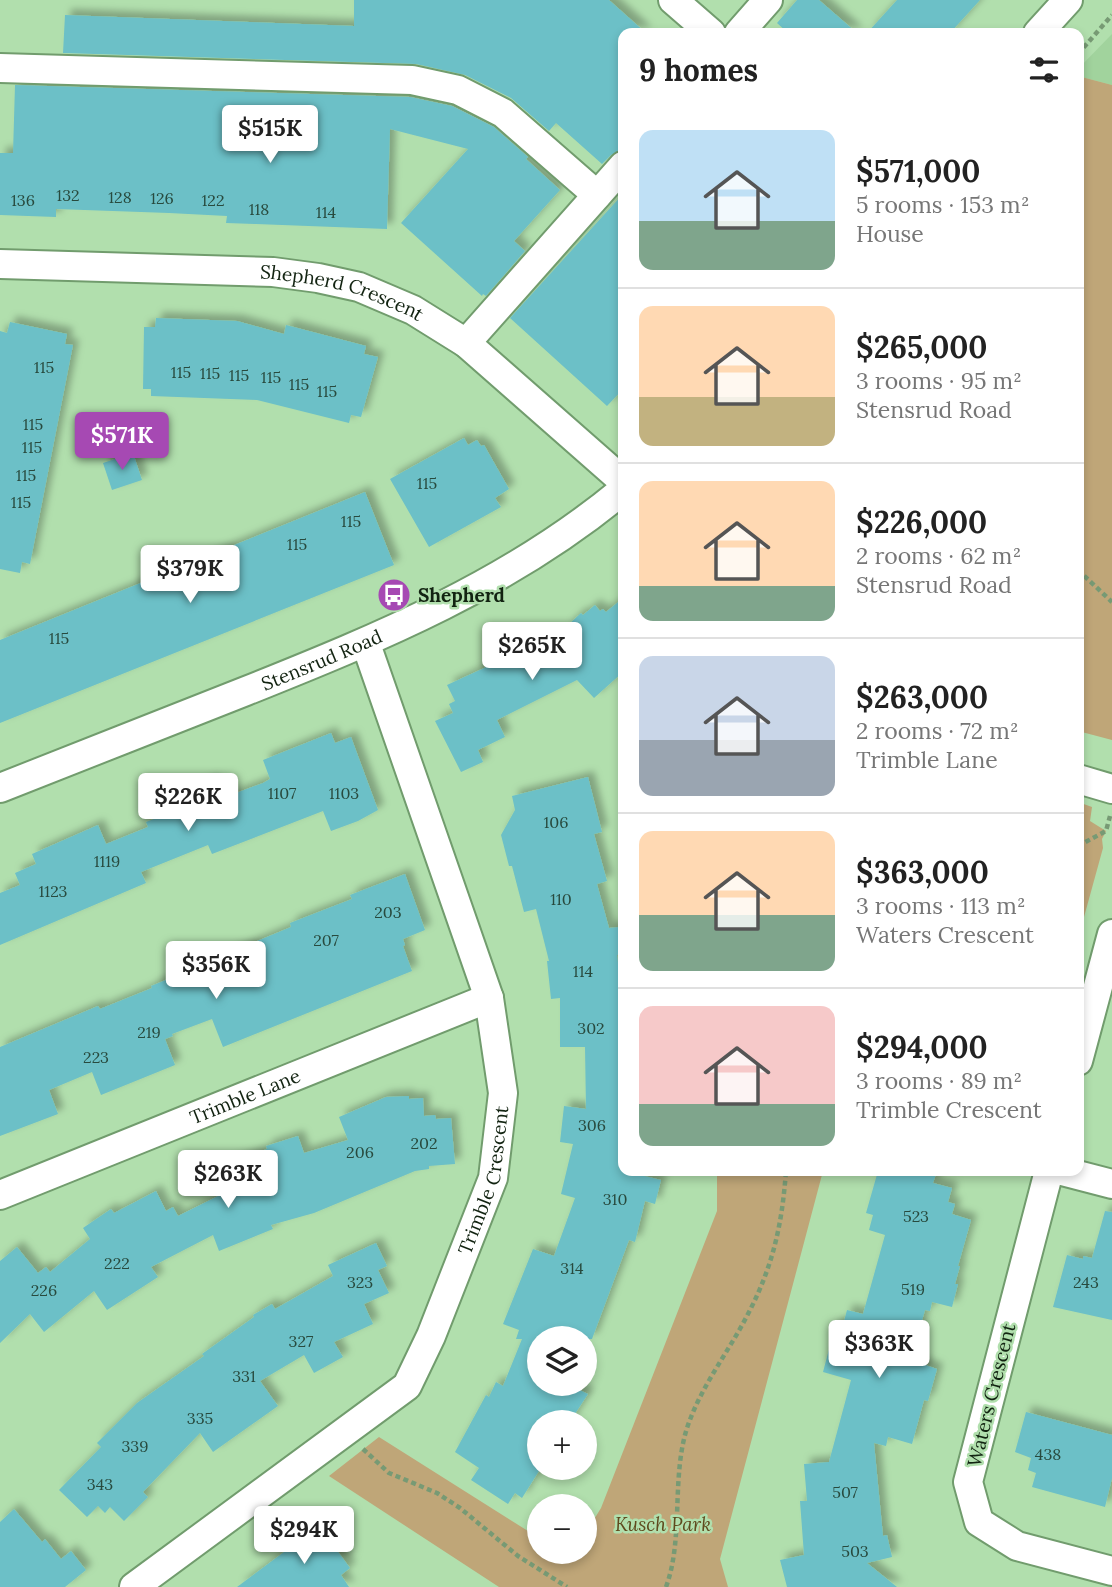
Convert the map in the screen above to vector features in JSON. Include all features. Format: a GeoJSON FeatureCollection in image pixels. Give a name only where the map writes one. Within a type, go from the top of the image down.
{"type":"FeatureCollection","features":[{"type":"Feature","properties":{"kind":"street"},"geometry":{"type":"LineString","coordinates":[[673,0],[704,28]]}},
{"type":"Feature","properties":{"kind":"street"},"geometry":{"type":"LineString","coordinates":[[743,28],[768,0]]}},
{"type":"Feature","properties":{"kind":"street"},"geometry":{"type":"LineString","coordinates":[[1043,28],[1068,0]]}},
{"type":"Feature","properties":{"kind":"street"},"geometry":{"type":"LineString","coordinates":[[0,68],[412,80],[458,90],[503,113],[597,195]]}},
{"type":"Feature","properties":{"kind":"street"},"geometry":{"type":"LineString","coordinates":[[466,343],[618,172]]}},
{"type":"Feature","properties":{"kind":"street","name":"Shepherd Crescent"},"geometry":{"type":"LineString","coordinates":[[0,264],[273,272],[359,287],[413,310],[466,343],[618,477]]}},
{"type":"Feature","properties":{"kind":"street","name":"Stensrud Road"},"geometry":{"type":"LineString","coordinates":[[0,788],[366,643],[482,587],[539,552],[618,494]]}},
{"type":"Feature","properties":{"kind":"street","name":"Trimble Crescent"},"geometry":{"type":"LineString","coordinates":[[134,1587],[407,1386],[431,1336],[493,1178],[503,1093],[489,998],[366,643]]}},
{"type":"Feature","properties":{"kind":"street"},"geometry":{"type":"LineString","coordinates":[[1084,781],[1112,789]]}},
{"type":"Feature","properties":{"kind":"street"},"geometry":{"type":"LineString","coordinates":[[1084,1039],[1112,934]]}},
{"type":"Feature","properties":{"kind":"street","name":"Trimble Lane"},"geometry":{"type":"LineString","coordinates":[[0,1195],[489,998]]}},
{"type":"Feature","properties":{"kind":"street","name":"Waters Crescent"},"geometry":{"type":"LineString","coordinates":[[1048,1176],[968,1482],[979,1522],[1017,1546],[1112,1571]]}},
{"type":"Feature","properties":{"kind":"street"},"geometry":{"type":"LineString","coordinates":[[1081,1176],[1112,1184]]}},
{"type":"Feature","properties":{"kind":"path"},"geometry":{"type":"LineString","coordinates":[[1084,47],[1112,15]]}},
{"type":"Feature","properties":{"kind":"path"},"geometry":{"type":"LineString","coordinates":[[1084,576],[1112,602]]}},
{"type":"Feature","properties":{"kind":"path"},"geometry":{"type":"LineString","coordinates":[[1084,843],[1106,831],[1110,817]]}},
{"type":"Feature","properties":{"kind":"path"},"geometry":{"type":"LineString","coordinates":[[666,1587],[674,1548],[680,1463],[686,1432],[695,1405],[747,1315],[768,1267],[783,1213],[786,1176]]}},
{"type":"Feature","properties":{"kind":"path"},"geometry":{"type":"LineString","coordinates":[[361,1447],[389,1473],[437,1493],[460,1508],[518,1556],[567,1587]]}},
{"type":"Feature","properties":{"kind":"shaded area"},"geometry":{"type":"Polygon","coordinates":[[[1112,34],[1112,85],[1084,78],[1084,63],[1112,34]]]}},
{"type":"Feature","properties":{"kind":"green space"},"geometry":{"type":"Polygon","coordinates":[[[1084,78],[1112,85],[1112,740],[1084,733],[1084,78]]]}},
{"type":"Feature","properties":{"kind":"green space"},"geometry":{"type":"Polygon","coordinates":[[[1084,804],[1092,807],[1090,821],[1106,831],[1102,839],[1103,848],[1084,917],[1084,804]]]}},
{"type":"Feature","properties":{"kind":"green space","name":"Kusch Park"},"geometry":{"type":"Polygon","coordinates":[[[717,1176],[822,1176],[720,1559],[728,1587],[499,1587],[329,1476],[379,1437],[527,1530],[527,1564],[597,1564],[597,1514],[717,1211],[717,1176]]]}},
{"type":"Feature","properties":{"kind":"building"},"geometry":{"type":"Polygon","coordinates":[[[354,0],[609,0],[640,28],[618,28],[618,152],[602,164],[556,123],[549,131],[511,98],[465,75],[416,64],[63,53],[65,15],[354,26],[354,0]]]}},
{"type":"Feature","properties":{"kind":"building"},"geometry":{"type":"Polygon","coordinates":[[[797,0],[819,0],[851,28],[782,28],[777,23],[797,0]]]}},
{"type":"Feature","properties":{"kind":"building"},"geometry":{"type":"Polygon","coordinates":[[[897,0],[980,0],[955,28],[872,28],[897,0]]]}},
{"type":"Feature","properties":{"kind":"building"},"geometry":{"type":"Polygon","coordinates":[[[15,85],[410,97],[452,106],[494,127],[560,190],[514,241],[525,251],[486,296],[482,296],[401,223],[468,149],[390,129],[387,229],[226,223],[227,216],[169,213],[56,209],[56,217],[0,215],[0,153],[13,153],[15,85]]]}},
{"type":"Feature","properties":{"kind":"building"},"geometry":{"type":"Polygon","coordinates":[[[618,199],[618,394],[607,406],[510,318],[618,199]]]}},
{"type":"Feature","properties":{"kind":"building"},"geometry":{"type":"Polygon","coordinates":[[[156,318],[237,321],[284,334],[286,325],[366,346],[364,354],[378,357],[361,417],[351,415],[349,423],[257,400],[151,396],[151,389],[143,389],[144,327],[155,327],[156,318]]]}},
{"type":"Feature","properties":{"kind":"building"},"geometry":{"type":"Polygon","coordinates":[[[10,322],[67,334],[65,344],[73,345],[30,564],[22,562],[20,573],[0,569],[0,331],[7,333],[10,322]]]}},
{"type":"Feature","properties":{"kind":"building"},"geometry":{"type":"Polygon","coordinates":[[[464,438],[468,445],[477,440],[481,446],[484,445],[509,489],[495,498],[501,507],[429,547],[390,479],[464,438]]]}},
{"type":"Feature","properties":{"kind":"building"},"geometry":{"type":"Polygon","coordinates":[[[133,453],[142,480],[112,490],[103,463],[133,453]]]}},
{"type":"Feature","properties":{"kind":"building"},"geometry":{"type":"Polygon","coordinates":[[[365,492],[394,565],[0,723],[0,640],[365,492]]]}},
{"type":"Feature","properties":{"kind":"building"},"geometry":{"type":"Polygon","coordinates":[[[618,602],[618,676],[594,698],[577,680],[497,720],[505,737],[478,750],[483,762],[461,772],[435,721],[453,713],[449,704],[455,701],[447,685],[522,648],[527,658],[574,636],[566,627],[595,605],[600,611],[603,609],[606,612],[618,602]]]}},
{"type":"Feature","properties":{"kind":"building"},"geometry":{"type":"Polygon","coordinates":[[[331,733],[335,743],[351,737],[378,810],[331,831],[323,811],[212,854],[208,845],[141,872],[146,883],[0,945],[0,893],[20,885],[15,873],[36,864],[32,854],[98,825],[106,844],[148,827],[146,822],[154,819],[149,807],[213,780],[220,799],[263,783],[270,779],[263,760],[331,733]]]}},
{"type":"Feature","properties":{"kind":"building"},"geometry":{"type":"Polygon","coordinates":[[[588,777],[602,832],[594,834],[607,881],[597,884],[609,928],[618,927],[618,1176],[644,1176],[661,1180],[655,1204],[645,1201],[635,1242],[629,1240],[597,1326],[527,1326],[527,1396],[587,1396],[578,1410],[527,1410],[527,1480],[533,1480],[522,1498],[515,1493],[508,1504],[471,1480],[479,1468],[455,1452],[486,1395],[489,1397],[496,1382],[503,1386],[522,1339],[516,1339],[519,1330],[503,1324],[533,1249],[554,1256],[575,1198],[561,1194],[573,1144],[560,1142],[564,1106],[586,1109],[585,1047],[560,1047],[560,998],[551,999],[549,961],[536,909],[524,912],[501,835],[515,810],[512,796],[588,777]]]}},
{"type":"Feature","properties":{"kind":"building"},"geometry":{"type":"Polygon","coordinates":[[[405,874],[425,930],[403,939],[412,971],[223,1047],[212,1019],[172,1034],[173,1036],[165,1039],[175,1065],[101,1095],[92,1072],[49,1090],[58,1114],[0,1136],[0,1047],[98,1006],[100,1009],[152,988],[151,986],[177,974],[291,927],[290,923],[352,899],[350,895],[405,874]]]}},
{"type":"Feature","properties":{"kind":"building"},"geometry":{"type":"Polygon","coordinates":[[[409,1096],[409,1099],[423,1098],[424,1116],[435,1115],[436,1119],[451,1118],[455,1164],[429,1166],[429,1169],[415,1171],[314,1213],[271,1225],[273,1229],[219,1251],[213,1235],[151,1267],[158,1277],[107,1310],[94,1291],[44,1332],[30,1314],[0,1343],[0,1261],[17,1247],[38,1273],[46,1267],[50,1272],[90,1239],[83,1228],[111,1209],[114,1213],[156,1191],[166,1211],[173,1207],[178,1216],[222,1194],[212,1169],[267,1149],[266,1146],[298,1136],[304,1153],[348,1140],[339,1117],[386,1097],[409,1096]]]}},
{"type":"Feature","properties":{"kind":"building"},"geometry":{"type":"Polygon","coordinates":[[[877,1176],[935,1176],[933,1183],[952,1188],[948,1202],[955,1204],[952,1214],[971,1220],[958,1266],[955,1284],[958,1284],[952,1307],[932,1302],[930,1311],[925,1310],[911,1360],[937,1369],[928,1401],[924,1400],[912,1444],[888,1437],[886,1446],[874,1443],[883,1536],[887,1535],[892,1557],[867,1563],[897,1587],[787,1587],[780,1560],[804,1555],[800,1501],[807,1501],[804,1464],[829,1462],[851,1380],[823,1372],[836,1323],[843,1325],[847,1310],[863,1314],[885,1235],[869,1230],[873,1215],[866,1213],[877,1176]]]}},
{"type":"Feature","properties":{"kind":"building"},"geometry":{"type":"Polygon","coordinates":[[[1105,1211],[1112,1212],[1112,1320],[1053,1307],[1067,1255],[1092,1258],[1105,1211]]]}},
{"type":"Feature","properties":{"kind":"building"},"geometry":{"type":"Polygon","coordinates":[[[376,1243],[387,1266],[378,1270],[389,1293],[364,1304],[373,1324],[334,1342],[343,1357],[314,1373],[304,1355],[260,1381],[278,1406],[213,1452],[200,1433],[143,1492],[148,1497],[124,1521],[110,1507],[105,1513],[98,1506],[87,1517],[59,1490],[101,1447],[97,1443],[137,1403],[204,1356],[202,1354],[254,1317],[253,1315],[272,1304],[275,1309],[333,1276],[328,1265],[376,1243]]]}},
{"type":"Feature","properties":{"kind":"building"},"geometry":{"type":"Polygon","coordinates":[[[1026,1412],[1112,1435],[1112,1478],[1105,1507],[1032,1487],[1036,1473],[1028,1470],[1031,1458],[1015,1452],[1026,1412]]]}},
{"type":"Feature","properties":{"kind":"building"},"geometry":{"type":"Polygon","coordinates":[[[14,1509],[42,1542],[45,1539],[61,1559],[71,1551],[86,1570],[65,1587],[0,1587],[0,1522],[14,1509]]]}},
{"type":"Feature","properties":{"kind":"building"},"geometry":{"type":"Polygon","coordinates":[[[319,1526],[350,1568],[341,1575],[349,1587],[237,1587],[319,1526]]]}},
{"type":"Feature","properties":{"kind":"place","name":"Shepherd"},"geometry":{"type":"Point","coordinates":[394,595]}}]}
